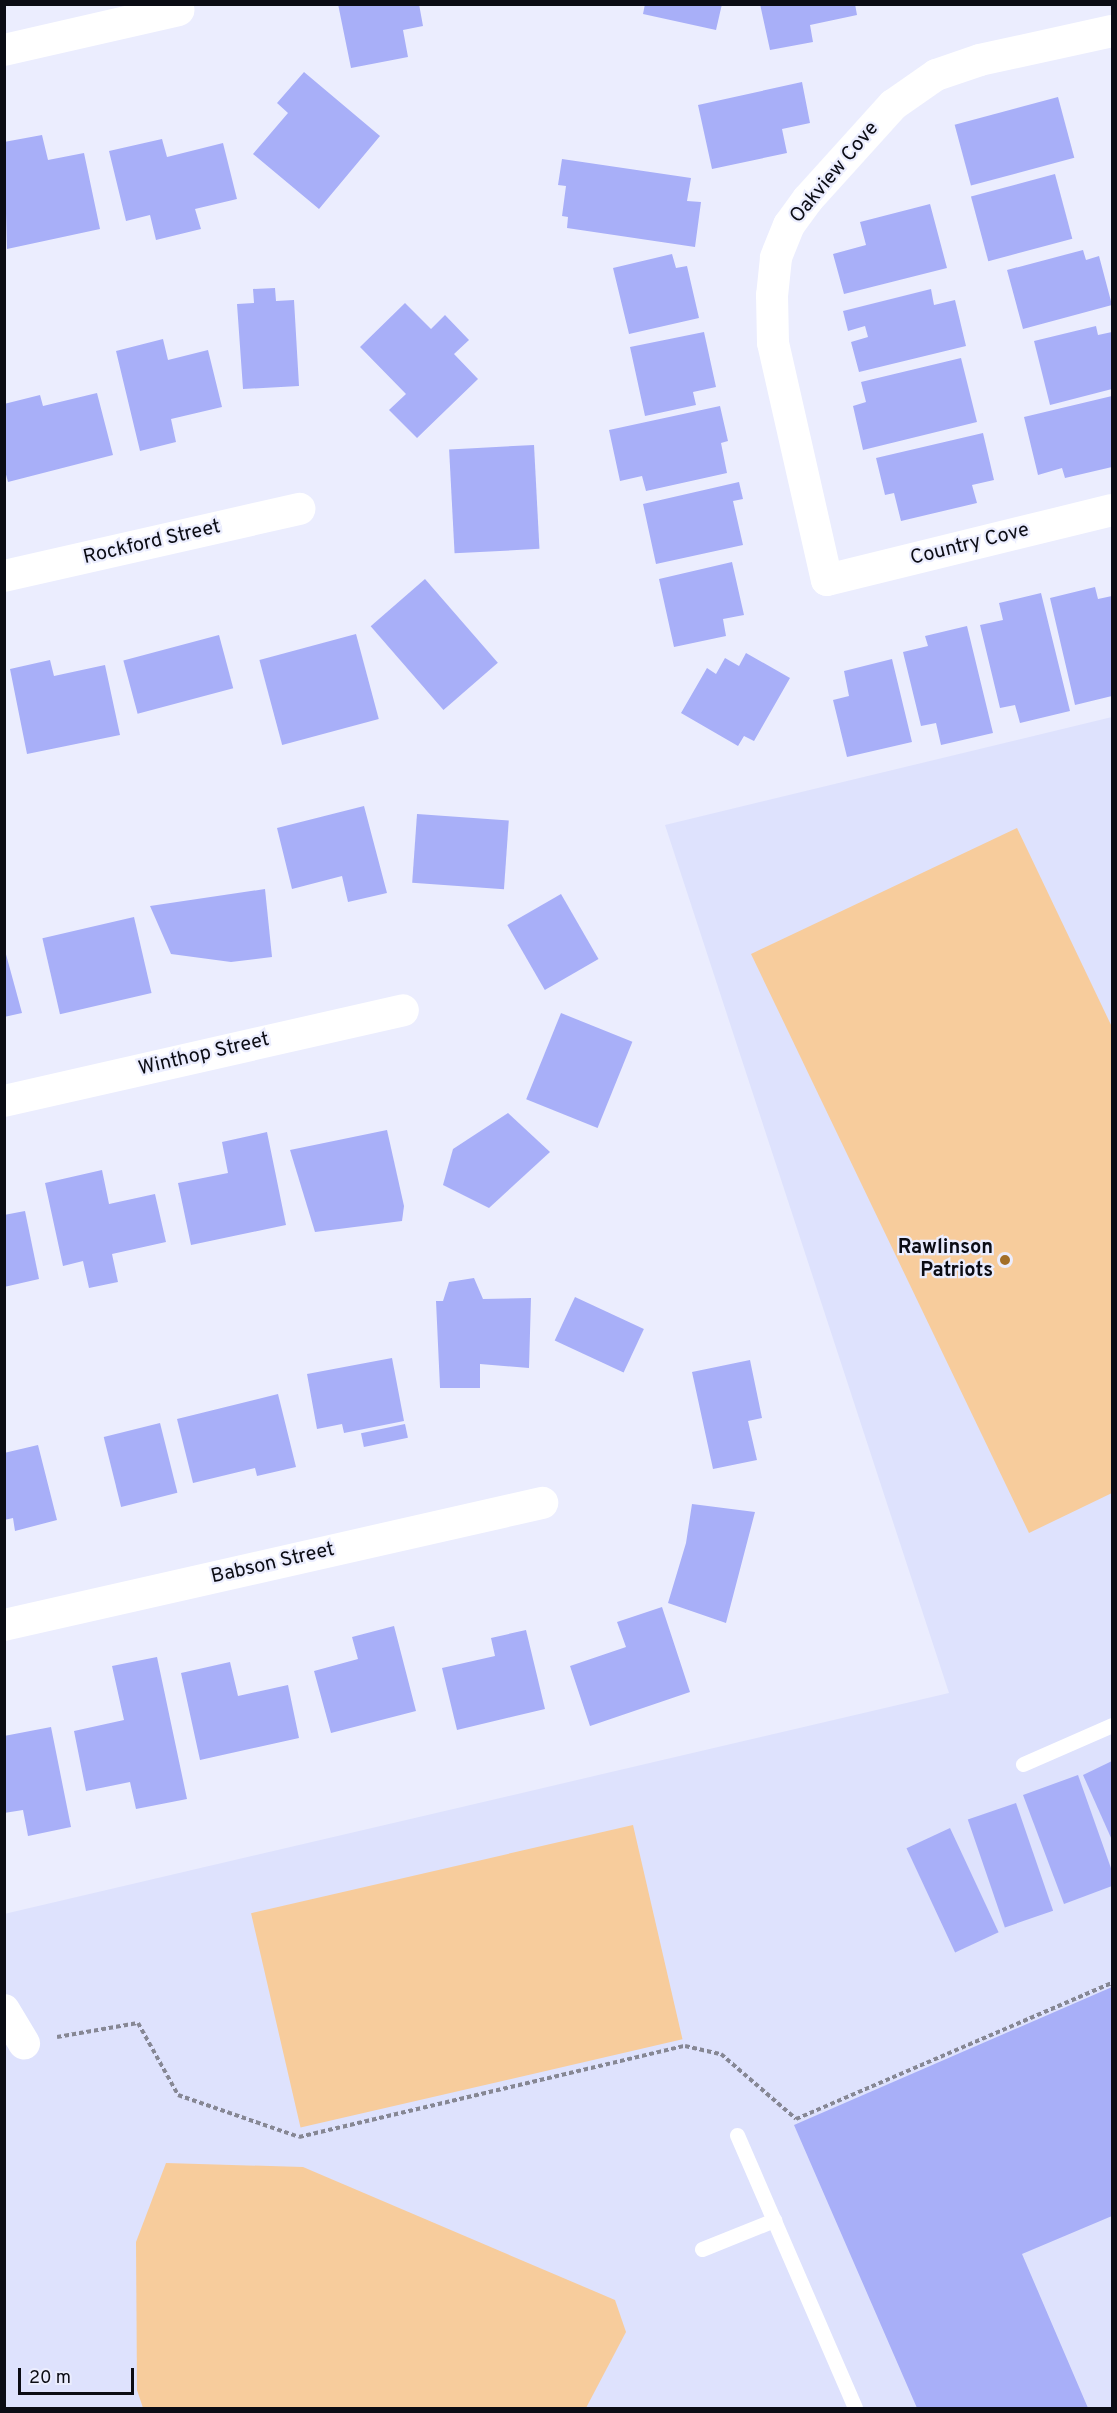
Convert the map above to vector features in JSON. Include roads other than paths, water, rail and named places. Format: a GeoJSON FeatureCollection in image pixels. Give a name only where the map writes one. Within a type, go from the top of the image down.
{"type":"FeatureCollection","features":[{"type":"Feature","properties":{"kind":"street"},"geometry":{"type":"LineString","coordinates":[[4,50],[178,10]]}},
{"type":"Feature","properties":{"kind":"street","name":"Oakview Cove"},"geometry":{"type":"LineString","coordinates":[[827,580],[773,344],[772,295],[777,258],[789,225],[808,199],[893,105],[936,75],[980,60],[1113,31]]}},
{"type":"Feature","properties":{"kind":"street","name":"Rockford Street"},"geometry":{"type":"LineString","coordinates":[[4,576],[300,509]]}},
{"type":"Feature","properties":{"kind":"street","name":"Country Cove"},"geometry":{"type":"LineString","coordinates":[[827,580],[1113,510]]}},
{"type":"Feature","properties":{"kind":"street","name":"Winthop Street"},"geometry":{"type":"LineString","coordinates":[[4,1101],[403,1010]]}},
{"type":"Feature","properties":{"kind":"street","name":"Babson Street"},"geometry":{"type":"LineString","coordinates":[[4,1625],[542,1503]]}},
{"type":"Feature","properties":{"kind":"street"},"geometry":{"type":"LineString","coordinates":[[4,2010],[24,2043]]}},
{"type":"Feature","properties":{"kind":"lane"},"geometry":{"type":"LineString","coordinates":[[1023,1764],[1113,1725]]}},
{"type":"Feature","properties":{"kind":"lane"},"geometry":{"type":"LineString","coordinates":[[737,2135],[855,2409]]}},
{"type":"Feature","properties":{"kind":"lane"},"geometry":{"type":"LineString","coordinates":[[702,2249],[774,2220]]}},
{"type":"Feature","properties":{"kind":"place","name":"Rawlinson Patriots"},"geometry":{"type":"Point","coordinates":[1005,1260]}}]}
